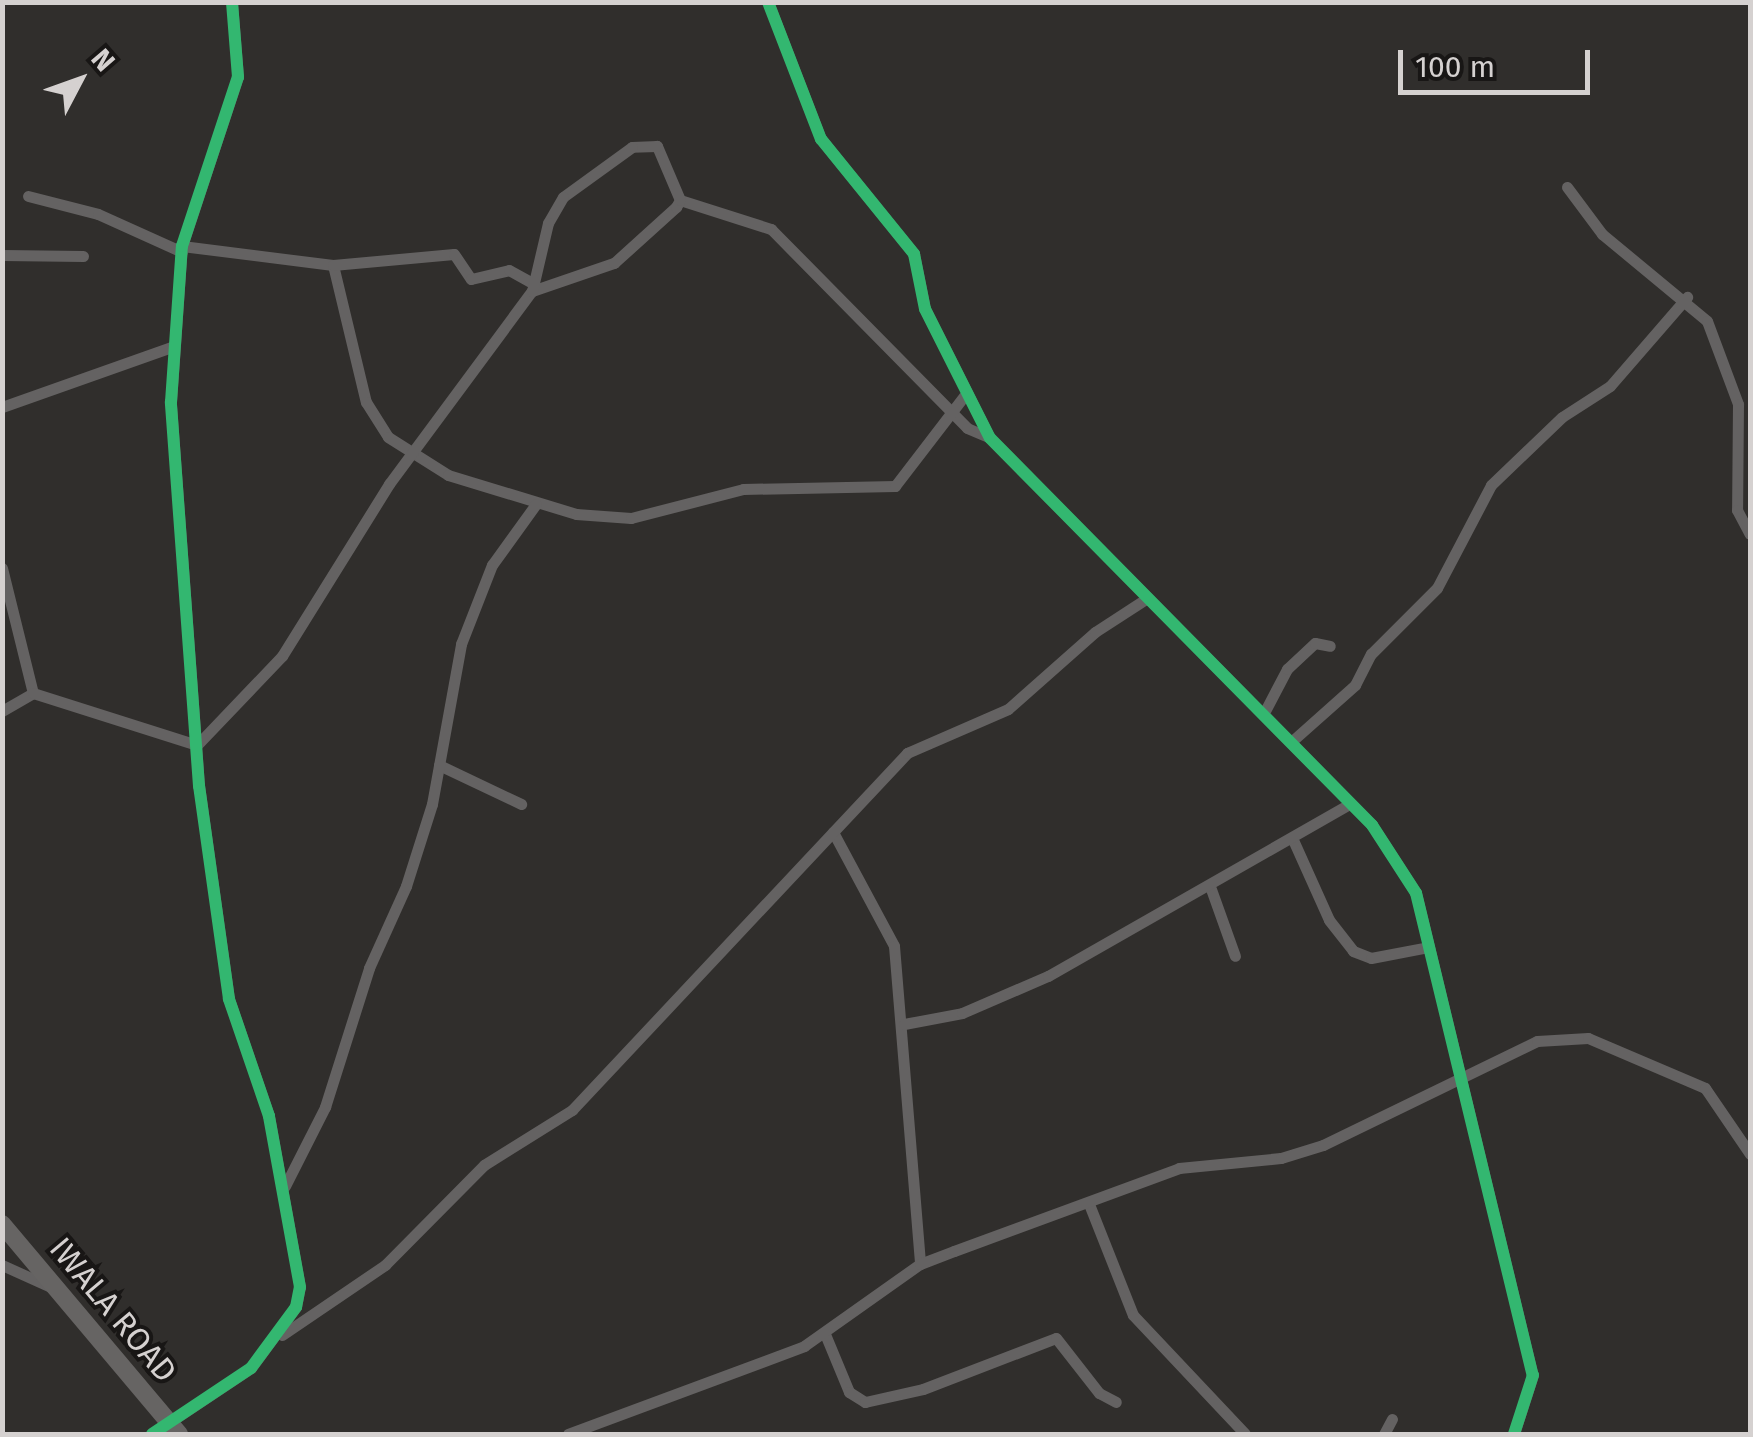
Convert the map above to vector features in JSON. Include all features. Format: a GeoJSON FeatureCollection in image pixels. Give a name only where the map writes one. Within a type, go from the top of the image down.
{"type":"FeatureCollection","features":[{"type":"Feature","properties":{"kind":"street"},"geometry":{"type":"LineString","coordinates":[[232,2],[238,77],[182,249],[171,347],[197,745],[228,999],[285,1186],[300,1287],[278,1337]]}},
{"type":"Feature","properties":{"kind":"street"},"geometry":{"type":"LineString","coordinates":[[768,2],[821,139],[914,254],[925,309],[964,396],[990,438],[1144,600],[1264,713],[1350,804],[1399,860],[1416,892],[1458,1078],[1533,1374],[1514,1434]]}},
{"type":"Feature","properties":{"kind":"street"},"geometry":{"type":"LineString","coordinates":[[197,745],[282,656],[410,458],[532,287],[564,197],[632,147],[658,146],[680,200]]}},
{"type":"Feature","properties":{"kind":"street"},"geometry":{"type":"LineString","coordinates":[[1567,187],[1602,234],[1687,297],[1708,321],[1735,392],[1738,510],[1750,534]]}},
{"type":"Feature","properties":{"kind":"street"},"geometry":{"type":"LineString","coordinates":[[28,196],[98,214],[182,249],[333,265],[454,254],[472,279],[509,270],[532,287]]}},
{"type":"Feature","properties":{"kind":"street"},"geometry":{"type":"LineString","coordinates":[[680,200],[771,228],[951,407],[967,428],[990,438]]}},
{"type":"Feature","properties":{"kind":"street"},"geometry":{"type":"LineString","coordinates":[[532,287],[614,263],[680,200]]}},
{"type":"Feature","properties":{"kind":"street"},"geometry":{"type":"LineString","coordinates":[[2,255],[83,256]]}},
{"type":"Feature","properties":{"kind":"street"},"geometry":{"type":"LineString","coordinates":[[333,265],[366,402],[410,458],[536,504],[631,518],[712,493],[895,486],[951,407],[964,396]]}},
{"type":"Feature","properties":{"kind":"street"},"geometry":{"type":"LineString","coordinates":[[1291,742],[1355,685],[1371,654],[1437,588],[1491,485],[1562,417],[1610,386],[1687,297]]}},
{"type":"Feature","properties":{"kind":"street"},"geometry":{"type":"LineString","coordinates":[[2,408],[171,347]]}},
{"type":"Feature","properties":{"kind":"street"},"geometry":{"type":"LineString","coordinates":[[285,1186],[325,1107],[369,968],[406,886],[439,765],[460,644],[492,565],[536,504]]}},
{"type":"Feature","properties":{"kind":"street"},"geometry":{"type":"LineString","coordinates":[[2,568],[33,693]]}},
{"type":"Feature","properties":{"kind":"street"},"geometry":{"type":"LineString","coordinates":[[152,1434],[175,1429],[250,1368],[278,1337],[385,1265],[484,1165],[572,1110],[907,753],[1008,709],[1095,632],[1144,600]]}},
{"type":"Feature","properties":{"kind":"street"},"geometry":{"type":"LineString","coordinates":[[1264,713],[1295,661],[1315,643],[1330,646]]}},
{"type":"Feature","properties":{"kind":"street"},"geometry":{"type":"LineString","coordinates":[[2,710],[33,693],[197,745]]}},
{"type":"Feature","properties":{"kind":"street"},"geometry":{"type":"LineString","coordinates":[[439,765],[521,804]]}},
{"type":"Feature","properties":{"kind":"street"},"geometry":{"type":"LineString","coordinates":[[904,1024],[996,1001],[1294,842],[1350,804]]}},
{"type":"Feature","properties":{"kind":"street"},"geometry":{"type":"LineString","coordinates":[[833,832],[890,931],[904,1024],[920,1264]]}},
{"type":"Feature","properties":{"kind":"street"},"geometry":{"type":"LineString","coordinates":[[1294,842],[1329,920],[1353,951],[1371,958],[1428,946]]}},
{"type":"Feature","properties":{"kind":"street"},"geometry":{"type":"LineString","coordinates":[[1211,888],[1235,956]]}},
{"type":"Feature","properties":{"kind":"street"},"geometry":{"type":"LineString","coordinates":[[568,1434],[824,1334],[920,1264],[1179,1168],[1281,1158],[1322,1145],[1517,1046],[1588,1038],[1705,1088],[1750,1154]]}},
{"type":"Feature","properties":{"kind":"street"},"geometry":{"type":"LineString","coordinates":[[1089,1204],[1133,1315],[1245,1434]]}},
{"type":"Feature","properties":{"kind":"street","name":"IWALA ROAD"},"geometry":{"type":"LineString","coordinates":[[2,1224],[175,1429]]}},
{"type":"Feature","properties":{"kind":"street"},"geometry":{"type":"LineString","coordinates":[[2,1264],[53,1288]]}},
{"type":"Feature","properties":{"kind":"street"},"geometry":{"type":"LineString","coordinates":[[824,1334],[849,1392],[865,1402],[923,1390],[1056,1338],[1099,1393],[1116,1402]]}},
{"type":"Feature","properties":{"kind":"street"},"geometry":{"type":"LineString","coordinates":[[1384,1434],[1392,1419]]}},
{"type":"Feature","properties":{"kind":"cycle path"},"geometry":{"type":"LineString","coordinates":[[152,1434],[251,1368],[296,1307],[300,1287],[269,1116],[229,999],[199,786],[171,402],[182,246],[238,77],[232,2]]}},
{"type":"Feature","properties":{"kind":"cycle path"},"geometry":{"type":"LineString","coordinates":[[768,2],[821,139],[914,254],[925,309],[990,438],[1372,825],[1416,893],[1533,1375],[1514,1434]]}}]}
